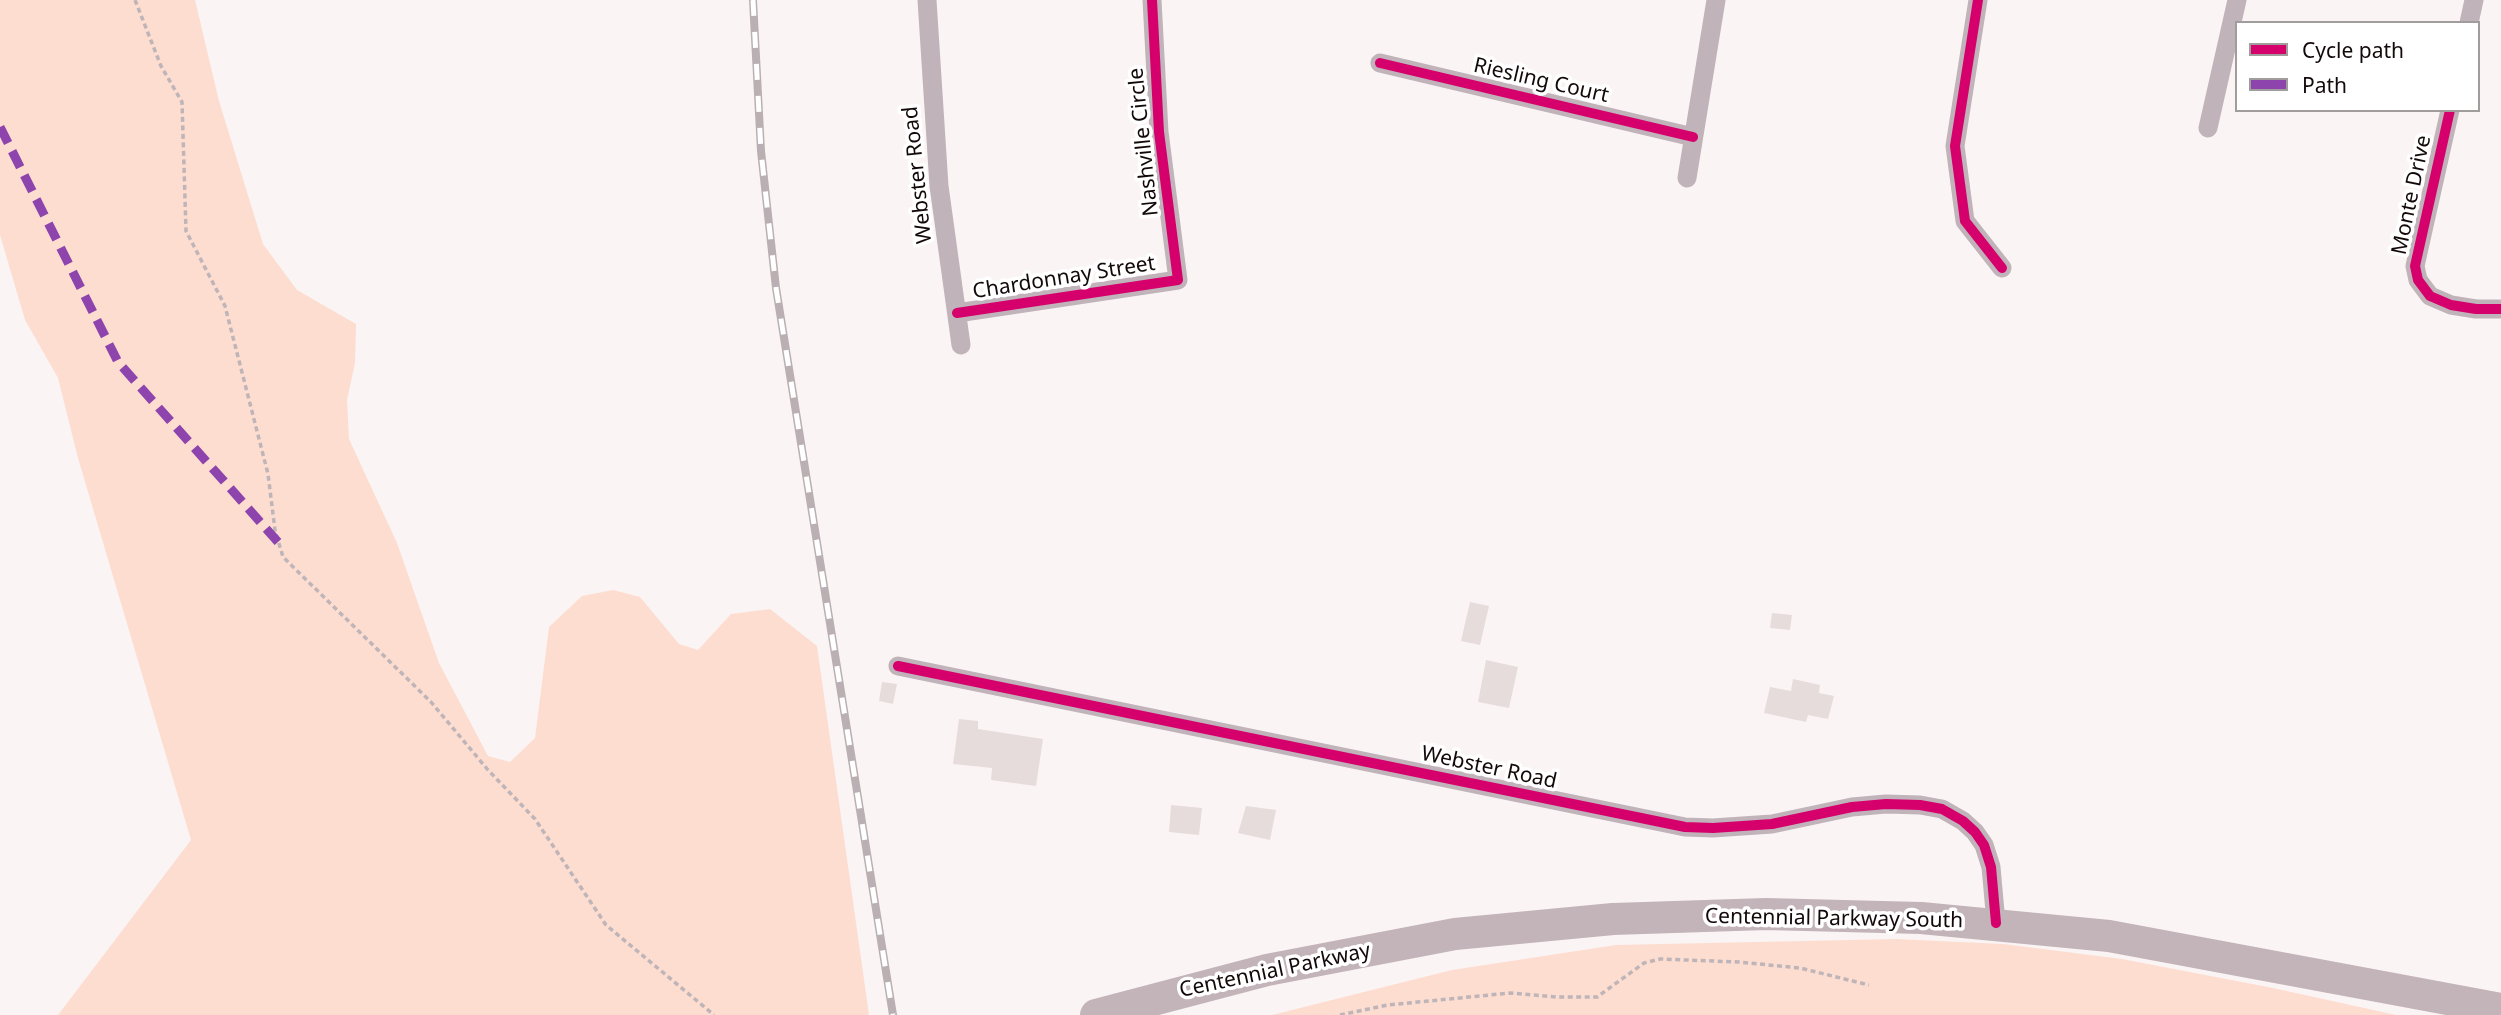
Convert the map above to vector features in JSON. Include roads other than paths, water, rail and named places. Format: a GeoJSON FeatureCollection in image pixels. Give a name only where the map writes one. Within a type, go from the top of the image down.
{"type":"FeatureCollection","features":[{"type":"Feature","properties":{"kind":"main road","name":"Centennial Parkway South"},"geometry":{"type":"LineString","coordinates":[[1455,934],[1614,919],[1766,914],[1922,918],[1996,923],[2109,936],[2501,1009]]}},
{"type":"Feature","properties":{"kind":"main road","name":"Centennial Parkway"},"geometry":{"type":"LineString","coordinates":[[1096,1015],[1267,970],[1455,934]]}},
{"type":"Feature","properties":{"kind":"street","name":"Webster Road"},"geometry":{"type":"LineString","coordinates":[[927,0],[939,186],[961,345]]}},
{"type":"Feature","properties":{"kind":"street","name":"Nashville Circle"},"geometry":{"type":"LineString","coordinates":[[1152,0],[1159,132],[1178,280]]}},
{"type":"Feature","properties":{"kind":"street"},"geometry":{"type":"LineString","coordinates":[[1687,178],[1716,0]]}},
{"type":"Feature","properties":{"kind":"street"},"geometry":{"type":"LineString","coordinates":[[1978,0],[1955,146],[1965,221],[2003,268]]}},
{"type":"Feature","properties":{"kind":"street"},"geometry":{"type":"LineString","coordinates":[[2208,128],[2237,0]]}},
{"type":"Feature","properties":{"kind":"street"},"geometry":{"type":"LineString","coordinates":[[2469,21],[2474,0]]}},
{"type":"Feature","properties":{"kind":"street","name":"Riesling Court"},"geometry":{"type":"LineString","coordinates":[[1380,63],[1693,136]]}},
{"type":"Feature","properties":{"kind":"street","name":"Monte Drive"},"geometry":{"type":"LineString","coordinates":[[2450,112],[2415,266],[2418,280],[2430,296],[2451,305],[2501,309]]}},
{"type":"Feature","properties":{"kind":"street","name":"Chardonnay Street"},"geometry":{"type":"LineString","coordinates":[[957,313],[1178,280]]}},
{"type":"Feature","properties":{"kind":"street","name":"Webster Road"},"geometry":{"type":"LineString","coordinates":[[898,666],[1685,827],[1772,824],[1852,807],[1897,804],[1942,809],[1957,816],[1975,832],[1984,845],[1991,867],[1996,923]]}},
{"type":"Feature","properties":{"kind":"railway"},"geometry":{"type":"LineString","coordinates":[[753,0],[761,151],[776,288],[893,1015]]}}]}
